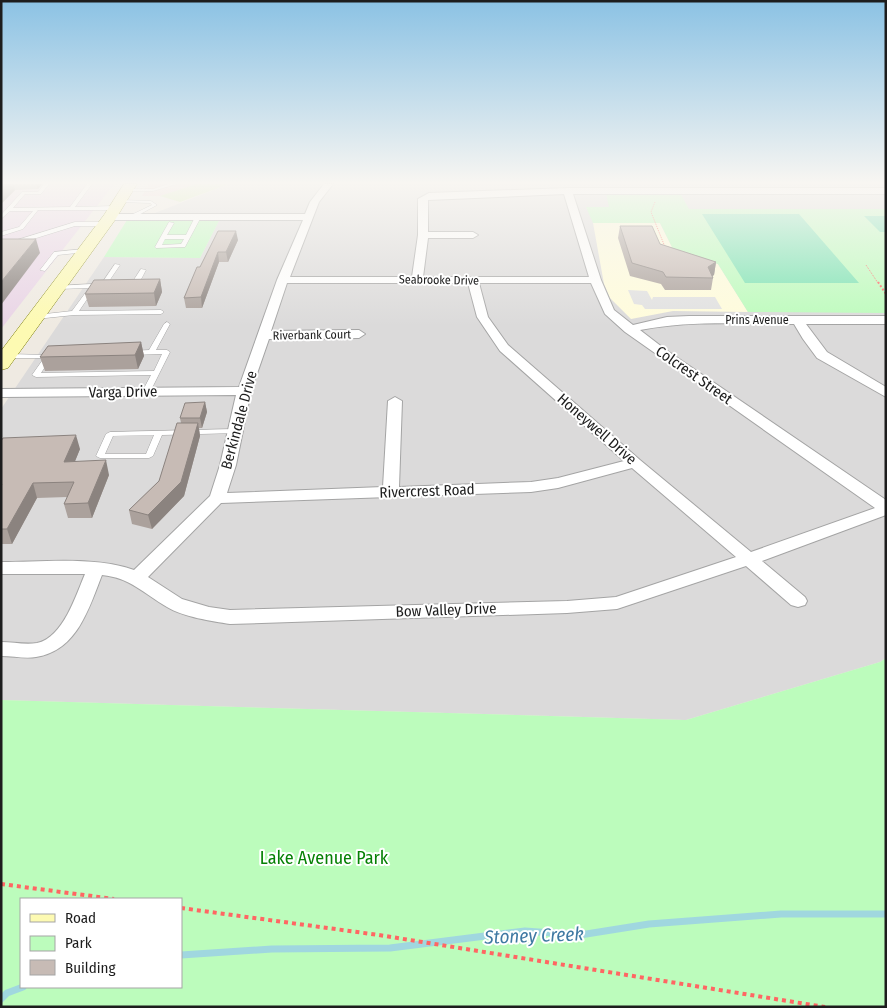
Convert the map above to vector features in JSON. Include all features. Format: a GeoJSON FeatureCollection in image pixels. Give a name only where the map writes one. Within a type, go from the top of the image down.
{"type":"FeatureCollection","features":[{"type":"Feature","properties":{"kind":"main road"},"geometry":{"type":"LineString","coordinates":[[4,360],[98,231]]}},
{"type":"Feature","properties":{"kind":"street","name":"Berkindale Drive"},"geometry":{"type":"LineString","coordinates":[[137,578],[217,498],[228,465],[244,391],[283,280],[303,231]]}},
{"type":"Feature","properties":{"kind":"street"},"geometry":{"type":"LineString","coordinates":[[417,279],[423,231]]}},
{"type":"Feature","properties":{"kind":"street","name":"Colcrest Street"},"geometry":{"type":"LineString","coordinates":[[580,231],[595,280],[609,312],[630,329],[886,508]]}},
{"type":"Feature","properties":{"kind":"street"},"geometry":{"type":"LineString","coordinates":[[423,235],[473,234]]}},
{"type":"Feature","properties":{"kind":"street","name":"Seabrooke Drive"},"geometry":{"type":"LineString","coordinates":[[283,280],[595,280]]}},
{"type":"Feature","properties":{"kind":"street","name":"Honeywell Drive"},"geometry":{"type":"LineString","coordinates":[[473,280],[478,307],[487,328],[504,348],[635,463],[798,601]]}},
{"type":"Feature","properties":{"kind":"street","name":"Prins Avenue"},"geometry":{"type":"LineString","coordinates":[[630,329],[667,321],[682,320],[886,320]]}},
{"type":"Feature","properties":{"kind":"street"},"geometry":{"type":"LineString","coordinates":[[798,320],[809,340],[822,355],[886,393]]}},
{"type":"Feature","properties":{"kind":"street","name":"Riverbank Court"},"geometry":{"type":"LineString","coordinates":[[265,335],[359,334]]}},
{"type":"Feature","properties":{"kind":"street","name":"Varga Drive"},"geometry":{"type":"LineString","coordinates":[[1,393],[244,391]]}},
{"type":"Feature","properties":{"kind":"street"},"geometry":{"type":"LineString","coordinates":[[391,492],[395,401]]}},
{"type":"Feature","properties":{"kind":"street","name":"Rivercrest Road"},"geometry":{"type":"LineString","coordinates":[[217,498],[531,487],[558,483],[635,463]]}},
{"type":"Feature","properties":{"kind":"street","name":"Bow Valley Drive"},"geometry":{"type":"LineString","coordinates":[[1,568],[96,568],[120,571],[137,578],[175,604],[209,614],[230,616],[567,607],[617,603],[749,559],[886,508]]}},
{"type":"Feature","properties":{"kind":"street"},"geometry":{"type":"LineString","coordinates":[[1,649],[37,650],[57,643],[72,622],[96,568]]}},
{"type":"Feature","properties":{"kind":"lane"},"geometry":{"type":"LineString","coordinates":[[1,247],[52,231]]}},
{"type":"Feature","properties":{"kind":"lane"},"geometry":{"type":"LineString","coordinates":[[167,231],[158,247],[183,246],[191,231]]}},
{"type":"Feature","properties":{"kind":"lane"},"geometry":{"type":"LineString","coordinates":[[164,237],[188,237]]}},
{"type":"Feature","properties":{"kind":"lane"},"geometry":{"type":"LineString","coordinates":[[42,270],[56,253],[84,251]]}},
{"type":"Feature","properties":{"kind":"lane"},"geometry":{"type":"LineString","coordinates":[[103,286],[117,265]]}},
{"type":"Feature","properties":{"kind":"lane"},"geometry":{"type":"LineString","coordinates":[[123,286],[133,286],[143,270]]}},
{"type":"Feature","properties":{"kind":"lane"},"geometry":{"type":"LineString","coordinates":[[74,313],[92,286]]}},
{"type":"Feature","properties":{"kind":"lane"},"geometry":{"type":"LineString","coordinates":[[58,287],[113,286]]}},
{"type":"Feature","properties":{"kind":"lane"},"geometry":{"type":"LineString","coordinates":[[36,316],[74,313],[161,312]]}},
{"type":"Feature","properties":{"kind":"lane"},"geometry":{"type":"LineString","coordinates":[[152,352],[167,324]]}},
{"type":"Feature","properties":{"kind":"lane"},"geometry":{"type":"LineString","coordinates":[[123,353],[167,352],[146,392]]}},
{"type":"Feature","properties":{"kind":"lane"},"geometry":{"type":"LineString","coordinates":[[4,360],[57,355]]}},
{"type":"Feature","properties":{"kind":"lane"},"geometry":{"type":"LineString","coordinates":[[49,356],[36,375],[156,373]]}},
{"type":"Feature","properties":{"kind":"lane"},"geometry":{"type":"LineString","coordinates":[[159,433],[150,456],[100,456],[110,434],[235,431]]}},
{"type":"Feature","properties":{"kind":"path"},"geometry":{"type":"LineString","coordinates":[[659,231],[666,249]]}},
{"type":"Feature","properties":{"kind":"path"},"geometry":{"type":"LineString","coordinates":[[866,265],[886,294]]}},
{"type":"Feature","properties":{"kind":"path"},"geometry":{"type":"LineString","coordinates":[[1,884],[106,898]]}},
{"type":"Feature","properties":{"kind":"path"},"geometry":{"type":"LineString","coordinates":[[182,908],[392,937],[825,1007]]}},
{"type":"Feature","properties":{"kind":"shaded area"},"geometry":{"type":"Polygon","coordinates":[[[1,231],[77,231],[1,329],[1,231]]]}},
{"type":"Feature","properties":{"kind":"shaded area"},"geometry":{"type":"Polygon","coordinates":[[[214,231],[886,231],[886,658],[880,662],[686,720],[1,700],[1,409],[104,257],[200,258],[214,231]]]}},
{"type":"Feature","properties":{"kind":"shaded area"},"geometry":{"type":"Polygon","coordinates":[[[594,231],[664,231],[673,249],[718,264],[748,312],[673,311],[631,319],[610,298],[604,284],[594,231]]]}},
{"type":"Feature","properties":{"kind":"shaded area"},"geometry":{"type":"Polygon","coordinates":[[[628,290],[647,291],[652,300],[653,297],[715,297],[722,309],[645,309],[642,305],[634,304],[628,290]]]}},
{"type":"Feature","properties":{"kind":"green space"},"geometry":{"type":"Polygon","coordinates":[[[120,231],[214,231],[200,258],[104,257],[120,231]]]}},
{"type":"Feature","properties":{"kind":"green space"},"geometry":{"type":"Polygon","coordinates":[[[664,231],[886,231],[886,313],[748,312],[718,264],[673,249],[664,231]]]}},
{"type":"Feature","properties":{"kind":"green space"},"geometry":{"type":"Polygon","coordinates":[[[713,231],[814,231],[859,283],[745,283],[713,231]]]}},
{"type":"Feature","properties":{"kind":"green space","name":"Lake Avenue Park"},"geometry":{"type":"Polygon","coordinates":[[[886,658],[886,1007],[1,1007],[1,700],[686,720],[880,662],[886,658]]]}},
{"type":"Feature","properties":{"kind":"building"},"geometry":{"type":"Polygon","coordinates":[[[218,231],[236,231],[226,252],[218,252],[201,297],[184,298],[197,267],[200,267],[218,231]]]}},
{"type":"Feature","properties":{"kind":"building"},"geometry":{"type":"Polygon","coordinates":[[[622,231],[654,231],[660,244],[716,262],[708,267],[713,278],[666,277],[663,272],[632,263],[622,231]]]}},
{"type":"Feature","properties":{"kind":"building"},"geometry":{"type":"Polygon","coordinates":[[[1,239],[36,239],[1,282],[1,239]]]}},
{"type":"Feature","properties":{"kind":"building"},"geometry":{"type":"Polygon","coordinates":[[[160,279],[154,293],[85,294],[94,280],[160,279]]]}},
{"type":"Feature","properties":{"kind":"building"},"geometry":{"type":"Polygon","coordinates":[[[141,342],[135,355],[40,357],[48,346],[141,342]]]}},
{"type":"Feature","properties":{"kind":"building"},"geometry":{"type":"Polygon","coordinates":[[[205,402],[200,418],[180,418],[185,403],[205,402]]]}},
{"type":"Feature","properties":{"kind":"building"},"geometry":{"type":"Polygon","coordinates":[[[177,423],[198,423],[181,482],[148,515],[129,510],[159,481],[177,423]]]}},
{"type":"Feature","properties":{"kind":"building"},"geometry":{"type":"Polygon","coordinates":[[[76,435],[64,462],[106,460],[88,503],[64,504],[74,482],[33,483],[7,529],[1,529],[1,441],[3,438],[76,435]]]}},
{"type":"Feature","properties":{"kind":"waterway","name":"Stoney Creek"},"geometry":{"type":"LineString","coordinates":[[182,955],[272,949],[390,948],[525,931],[580,935],[649,924],[781,914],[886,914]]}},
{"type":"Feature","properties":{"kind":"waterway","name":"Stoney Creek"},"geometry":{"type":"LineString","coordinates":[[1,999],[7,993],[20,988]]}}]}
